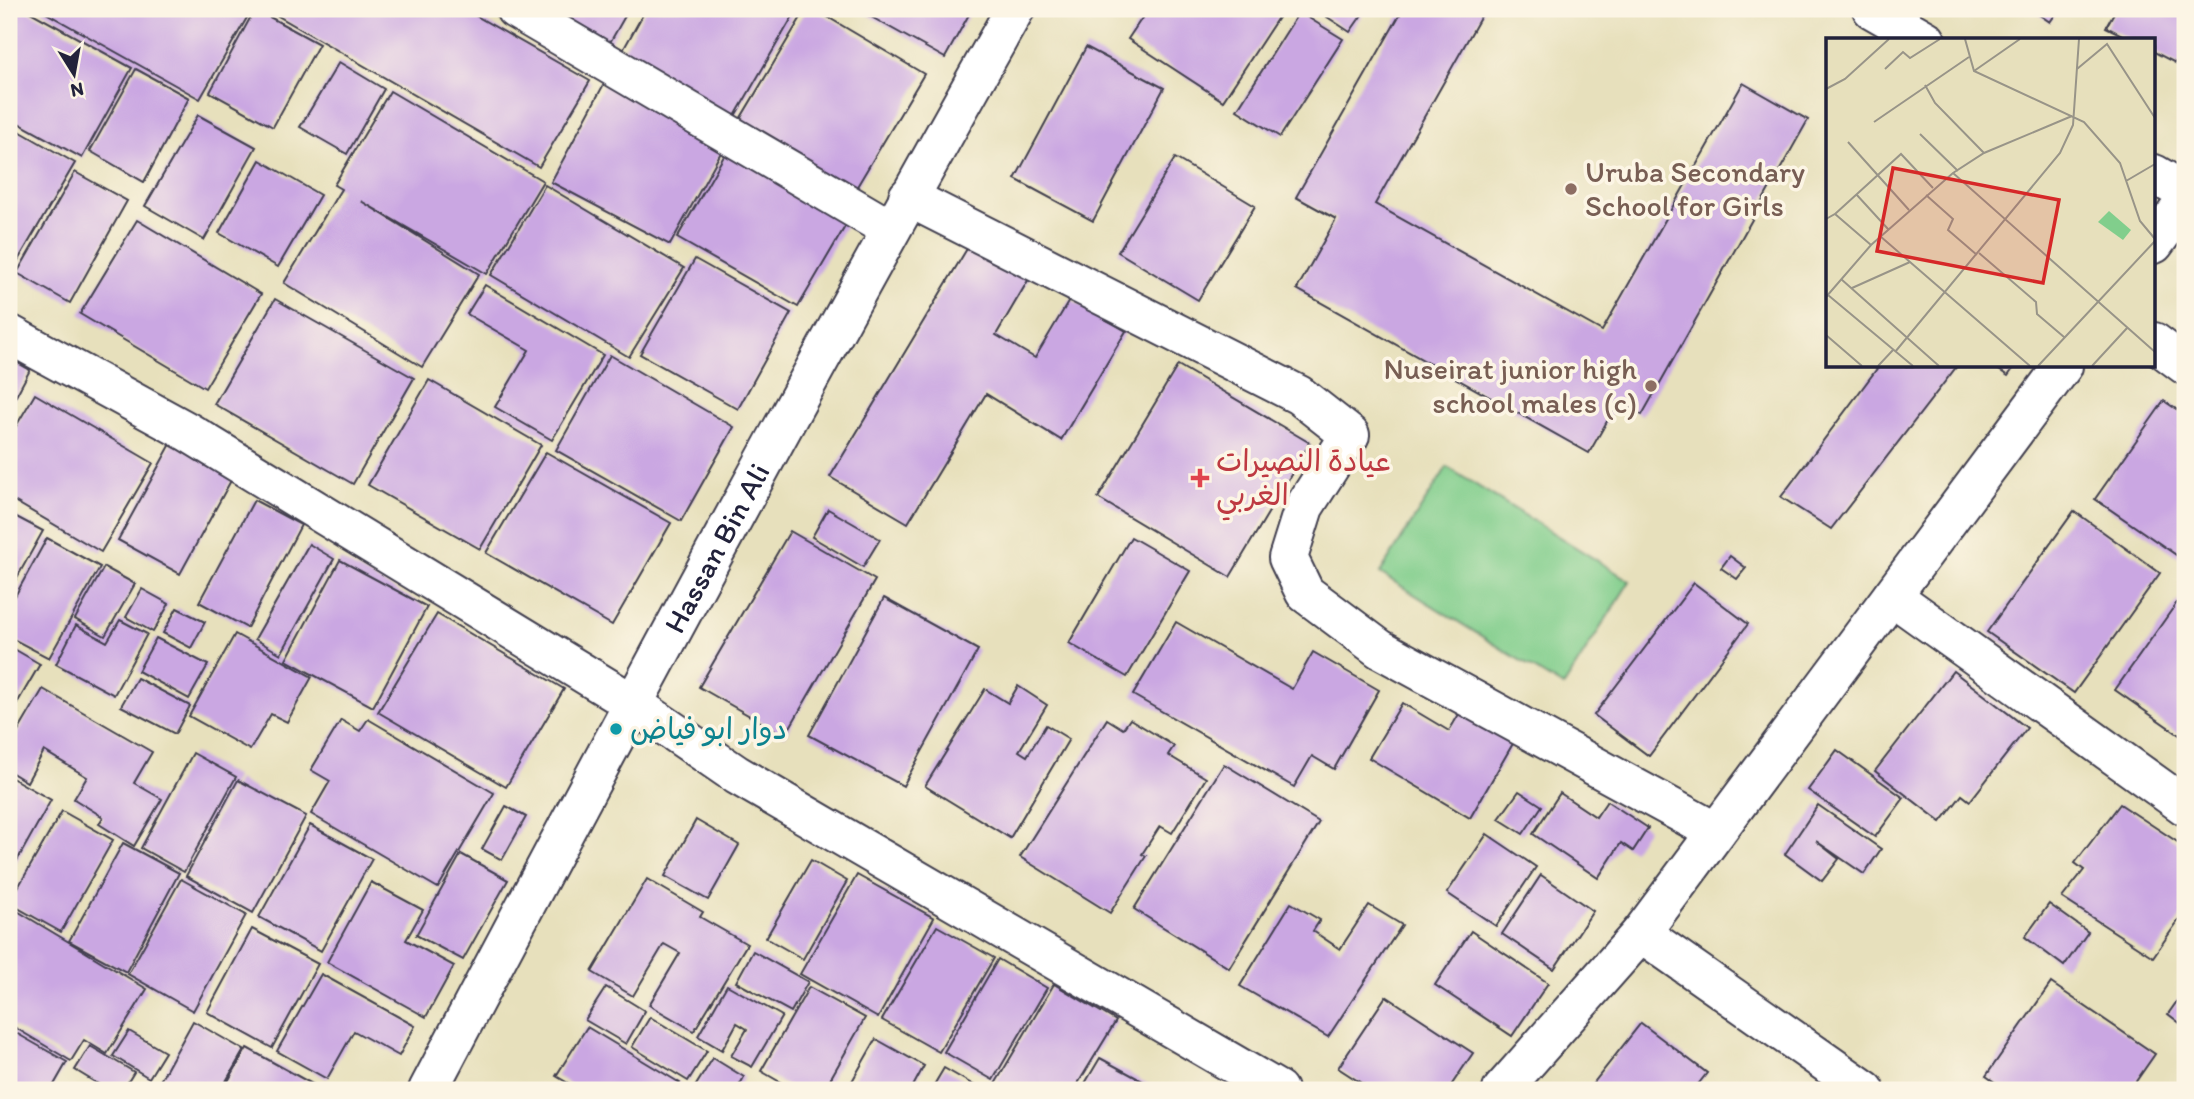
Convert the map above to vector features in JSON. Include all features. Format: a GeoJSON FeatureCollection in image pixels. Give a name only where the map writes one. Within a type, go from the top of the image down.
{"type":"FeatureCollection","features":[{"type":"Feature","properties":{"kind":"street"},"geometry":{"type":"LineString","coordinates":[[514,9],[899,213],[1299,395],[1350,435],[1304,507],[1288,558],[1305,593],[1380,649],[1716,832]]}},
{"type":"Feature","properties":{"kind":"street","name":"Hassan Bin Ali"},"geometry":{"type":"LineString","coordinates":[[428,1090],[632,702],[899,213],[1015,9]]}},
{"type":"Feature","properties":{"kind":"street"},"geometry":{"type":"LineString","coordinates":[[1872,9],[1923,38]]}},
{"type":"Feature","properties":{"kind":"street"},"geometry":{"type":"LineString","coordinates":[[2156,175],[2185,192]]}},
{"type":"Feature","properties":{"kind":"street"},"geometry":{"type":"LineString","coordinates":[[2156,241],[2185,202]]}},
{"type":"Feature","properties":{"kind":"street"},"geometry":{"type":"LineString","coordinates":[[9,334],[188,432],[632,702],[737,775],[1278,1090]]}},
{"type":"Feature","properties":{"kind":"street"},"geometry":{"type":"LineString","coordinates":[[2156,343],[2185,365]]}},
{"type":"Feature","properties":{"kind":"street"},"geometry":{"type":"LineString","coordinates":[[1502,1090],[1640,933],[2062,368]]}},
{"type":"Feature","properties":{"kind":"street"},"geometry":{"type":"LineString","coordinates":[[1892,596],[2185,806]]}},
{"type":"Feature","properties":{"kind":"street"},"geometry":{"type":"LineString","coordinates":[[1640,933],[1865,1090]]}},
{"type":"Feature","properties":{"kind":"green space"},"geometry":{"type":"Polygon","coordinates":[[[1447,467],[1630,581],[1563,687],[1380,573],[1447,467]]]}},
{"type":"Feature","properties":{"kind":"building"},"geometry":{"type":"Polygon","coordinates":[[[9,9],[25,9],[132,68],[82,158],[9,118],[9,9]]]}},
{"type":"Feature","properties":{"kind":"building"},"geometry":{"type":"Polygon","coordinates":[[[39,9],[252,9],[200,99],[39,9]]]}},
{"type":"Feature","properties":{"kind":"building"},"geometry":{"type":"Polygon","coordinates":[[[255,9],[319,44],[273,127],[210,92],[255,9]]]}},
{"type":"Feature","properties":{"kind":"building"},"geometry":{"type":"Polygon","coordinates":[[[266,9],[464,9],[590,81],[539,167],[266,9]]]}},
{"type":"Feature","properties":{"kind":"building"},"geometry":{"type":"Polygon","coordinates":[[[541,9],[629,9],[608,46],[541,9]]]}},
{"type":"Feature","properties":{"kind":"building"},"geometry":{"type":"Polygon","coordinates":[[[646,9],[797,9],[731,123],[618,59],[646,9]]]}},
{"type":"Feature","properties":{"kind":"building"},"geometry":{"type":"Polygon","coordinates":[[[806,9],[814,9],[924,74],[849,200],[733,131],[806,9]]]}},
{"type":"Feature","properties":{"kind":"building"},"geometry":{"type":"Polygon","coordinates":[[[857,9],[972,9],[945,58],[857,9]]]}},
{"type":"Feature","properties":{"kind":"building"},"geometry":{"type":"Polygon","coordinates":[[[1148,9],[1267,9],[1279,16],[1223,101],[1128,39],[1148,9]]]}},
{"type":"Feature","properties":{"kind":"building"},"geometry":{"type":"Polygon","coordinates":[[[1315,9],[1366,9],[1350,32],[1315,9]]]}},
{"type":"Feature","properties":{"kind":"building"},"geometry":{"type":"Polygon","coordinates":[[[1403,9],[1485,9],[1375,204],[1602,331],[1743,83],[1808,120],[1642,415],[1618,402],[1589,453],[1297,289],[1336,219],[1296,197],[1403,9]]]}},
{"type":"Feature","properties":{"kind":"building"},"geometry":{"type":"Polygon","coordinates":[[[2031,9],[2059,9],[2050,22],[2031,9]]]}},
{"type":"Feature","properties":{"kind":"building"},"geometry":{"type":"Polygon","coordinates":[[[2116,9],[2185,9],[2185,68],[2156,53],[2156,38],[2128,38],[2106,27],[2116,9]]]}},
{"type":"Feature","properties":{"kind":"building"},"geometry":{"type":"Polygon","coordinates":[[[1299,12],[1343,39],[1280,137],[1237,110],[1299,12]]]}},
{"type":"Feature","properties":{"kind":"building"},"geometry":{"type":"Polygon","coordinates":[[[1086,47],[1164,88],[1093,221],[1015,179],[1086,47]]]}},
{"type":"Feature","properties":{"kind":"building"},"geometry":{"type":"Polygon","coordinates":[[[339,62],[384,89],[347,154],[300,127],[339,62]]]}},
{"type":"Feature","properties":{"kind":"building"},"geometry":{"type":"Polygon","coordinates":[[[136,69],[189,98],[144,182],[90,151],[136,69]]]}},
{"type":"Feature","properties":{"kind":"building"},"geometry":{"type":"Polygon","coordinates":[[[605,82],[724,147],[670,245],[551,182],[605,82]]]}},
{"type":"Feature","properties":{"kind":"building"},"geometry":{"type":"Polygon","coordinates":[[[390,91],[543,181],[487,274],[361,201],[479,274],[422,367],[284,283],[341,189],[334,185],[390,91]]]}},
{"type":"Feature","properties":{"kind":"building"},"geometry":{"type":"Polygon","coordinates":[[[198,115],[256,147],[204,240],[145,206],[198,115]]]}},
{"type":"Feature","properties":{"kind":"building"},"geometry":{"type":"Polygon","coordinates":[[[14,128],[75,163],[17,262],[9,258],[9,136],[14,128]]]}},
{"type":"Feature","properties":{"kind":"building"},"geometry":{"type":"Polygon","coordinates":[[[728,149],[850,218],[798,307],[677,238],[728,149]]]}},
{"type":"Feature","properties":{"kind":"building"},"geometry":{"type":"Polygon","coordinates":[[[1175,158],[1255,206],[1198,300],[1118,252],[1175,158]]]}},
{"type":"Feature","properties":{"kind":"building"},"geometry":{"type":"Polygon","coordinates":[[[260,160],[320,195],[278,267],[219,233],[260,160]]]}},
{"type":"Feature","properties":{"kind":"building"},"geometry":{"type":"Polygon","coordinates":[[[75,172],[127,201],[70,303],[17,273],[75,172]]]}},
{"type":"Feature","properties":{"kind":"building"},"geometry":{"type":"Polygon","coordinates":[[[545,185],[684,268],[629,357],[491,275],[545,185]]]}},
{"type":"Feature","properties":{"kind":"building"},"geometry":{"type":"Polygon","coordinates":[[[137,220],[261,294],[205,388],[80,314],[137,220]]]}},
{"type":"Feature","properties":{"kind":"building"},"geometry":{"type":"Polygon","coordinates":[[[971,242],[1030,277],[996,335],[1035,358],[1070,299],[1126,331],[1061,440],[986,394],[908,523],[830,477],[971,242]]]}},
{"type":"Feature","properties":{"kind":"building"},"geometry":{"type":"Polygon","coordinates":[[[695,259],[791,313],[738,409],[640,354],[695,259]]]}},
{"type":"Feature","properties":{"kind":"building"},"geometry":{"type":"Polygon","coordinates":[[[485,285],[603,355],[552,440],[495,407],[529,350],[467,314],[485,285]]]}},
{"type":"Feature","properties":{"kind":"building"},"geometry":{"type":"Polygon","coordinates":[[[275,299],[414,378],[353,484],[214,404],[275,299]]]}},
{"type":"Feature","properties":{"kind":"building"},"geometry":{"type":"Polygon","coordinates":[[[610,355],[734,427],[681,521],[556,450],[610,355]]]}},
{"type":"Feature","properties":{"kind":"building"},"geometry":{"type":"Polygon","coordinates":[[[9,358],[30,370],[9,409],[9,358]]]}},
{"type":"Feature","properties":{"kind":"building"},"geometry":{"type":"Polygon","coordinates":[[[1178,365],[1310,443],[1230,577],[1098,498],[1178,365]]]}},
{"type":"Feature","properties":{"kind":"building"},"geometry":{"type":"Polygon","coordinates":[[[1878,368],[1955,368],[1831,529],[1781,497],[1878,368]]]}},
{"type":"Feature","properties":{"kind":"building"},"geometry":{"type":"Polygon","coordinates":[[[1996,368],[2014,368],[2008,376],[1996,368]]]}},
{"type":"Feature","properties":{"kind":"building"},"geometry":{"type":"Polygon","coordinates":[[[429,380],[541,445],[480,549],[368,485],[429,380]]]}},
{"type":"Feature","properties":{"kind":"building"},"geometry":{"type":"Polygon","coordinates":[[[35,394],[153,463],[101,552],[9,498],[9,438],[35,394]]]}},
{"type":"Feature","properties":{"kind":"building"},"geometry":{"type":"Polygon","coordinates":[[[2164,401],[2185,415],[2185,561],[2095,499],[2164,401]]]}},
{"type":"Feature","properties":{"kind":"building"},"geometry":{"type":"Polygon","coordinates":[[[172,442],[234,475],[180,574],[118,540],[172,442]]]}},
{"type":"Feature","properties":{"kind":"building"},"geometry":{"type":"Polygon","coordinates":[[[546,452],[671,523],[612,625],[486,553],[546,452]]]}},
{"type":"Feature","properties":{"kind":"building"},"geometry":{"type":"Polygon","coordinates":[[[254,500],[301,525],[247,628],[199,602],[254,500]]]}},
{"type":"Feature","properties":{"kind":"building"},"geometry":{"type":"Polygon","coordinates":[[[828,509],[880,539],[863,567],[812,537],[828,509]]]}},
{"type":"Feature","properties":{"kind":"building"},"geometry":{"type":"Polygon","coordinates":[[[2074,511],[2160,573],[2074,693],[1987,632],[2074,511]]]}},
{"type":"Feature","properties":{"kind":"building"},"geometry":{"type":"Polygon","coordinates":[[[9,513],[43,531],[9,592],[9,513]]]}},
{"type":"Feature","properties":{"kind":"building"},"geometry":{"type":"Polygon","coordinates":[[[790,531],[875,580],[785,736],[699,687],[790,531]]]}},
{"type":"Feature","properties":{"kind":"building"},"geometry":{"type":"Polygon","coordinates":[[[1131,537],[1190,571],[1127,677],[1069,643],[1131,537]]]}},
{"type":"Feature","properties":{"kind":"building"},"geometry":{"type":"Polygon","coordinates":[[[47,538],[100,567],[49,658],[9,637],[9,607],[47,538]]]}},
{"type":"Feature","properties":{"kind":"building"},"geometry":{"type":"Polygon","coordinates":[[[309,544],[334,559],[281,654],[255,639],[309,544]]]}},
{"type":"Feature","properties":{"kind":"building"},"geometry":{"type":"Polygon","coordinates":[[[1730,556],[1746,568],[1737,579],[1721,568],[1730,556]]]}},
{"type":"Feature","properties":{"kind":"building"},"geometry":{"type":"Polygon","coordinates":[[[340,560],[427,607],[373,707],[286,660],[340,560]]]}},
{"type":"Feature","properties":{"kind":"building"},"geometry":{"type":"Polygon","coordinates":[[[104,567],[135,584],[105,636],[75,619],[104,567]]]}},
{"type":"Feature","properties":{"kind":"building"},"geometry":{"type":"Polygon","coordinates":[[[1694,583],[1748,624],[1649,756],[1594,715],[1694,583]]]}},
{"type":"Feature","properties":{"kind":"building"},"geometry":{"type":"Polygon","coordinates":[[[142,589],[169,604],[153,632],[126,617],[142,589]]]}},
{"type":"Feature","properties":{"kind":"building"},"geometry":{"type":"Polygon","coordinates":[[[2183,594],[2185,730],[2181,736],[2115,690],[2183,594]]]}},
{"type":"Feature","properties":{"kind":"building"},"geometry":{"type":"Polygon","coordinates":[[[884,598],[978,650],[903,786],[809,735],[884,598]]]}},
{"type":"Feature","properties":{"kind":"building"},"geometry":{"type":"Polygon","coordinates":[[[177,608],[205,622],[191,648],[163,633],[177,608]]]}},
{"type":"Feature","properties":{"kind":"building"},"geometry":{"type":"Polygon","coordinates":[[[437,614],[564,689],[506,787],[378,712],[437,614]]]}},
{"type":"Feature","properties":{"kind":"building"},"geometry":{"type":"Polygon","coordinates":[[[120,620],[147,634],[114,695],[56,664],[76,625],[107,642],[120,620]]]}},
{"type":"Feature","properties":{"kind":"building"},"geometry":{"type":"Polygon","coordinates":[[[1176,622],[1292,689],[1313,652],[1379,690],[1334,769],[1312,756],[1294,787],[1133,695],[1176,622]]]}},
{"type":"Feature","properties":{"kind":"building"},"geometry":{"type":"Polygon","coordinates":[[[235,634],[312,677],[287,722],[271,714],[250,750],[189,716],[235,634]]]}},
{"type":"Feature","properties":{"kind":"building"},"geometry":{"type":"Polygon","coordinates":[[[156,638],[208,665],[189,699],[138,671],[156,638]]]}},
{"type":"Feature","properties":{"kind":"building"},"geometry":{"type":"Polygon","coordinates":[[[9,646],[40,664],[9,717],[9,646]]]}},
{"type":"Feature","properties":{"kind":"building"},"geometry":{"type":"Polygon","coordinates":[[[1953,671],[2027,728],[1970,801],[1962,795],[1941,822],[1875,771],[1953,671]]]}},
{"type":"Feature","properties":{"kind":"building"},"geometry":{"type":"Polygon","coordinates":[[[137,678],[190,706],[175,734],[121,706],[137,678]]]}},
{"type":"Feature","properties":{"kind":"building"},"geometry":{"type":"Polygon","coordinates":[[[1018,686],[1047,705],[1019,751],[1027,756],[1046,725],[1069,739],[1010,838],[925,786],[985,689],[1008,703],[1018,686]]]}},
{"type":"Feature","properties":{"kind":"building"},"geometry":{"type":"Polygon","coordinates":[[[43,689],[152,752],[134,783],[162,799],[134,846],[99,824],[103,817],[74,799],[87,777],[44,751],[27,782],[9,771],[9,747],[43,689]]]}},
{"type":"Feature","properties":{"kind":"building"},"geometry":{"type":"Polygon","coordinates":[[[1402,703],[1449,731],[1462,709],[1515,740],[1470,818],[1369,758],[1402,703]]]}},
{"type":"Feature","properties":{"kind":"building"},"geometry":{"type":"Polygon","coordinates":[[[368,719],[494,793],[438,888],[311,814],[330,781],[311,770],[341,720],[360,731],[368,719]]]}},
{"type":"Feature","properties":{"kind":"building"},"geometry":{"type":"Polygon","coordinates":[[[1107,719],[1123,729],[1130,719],[1174,746],[1168,755],[1206,778],[1172,833],[1160,826],[1142,854],[1146,856],[1110,913],[1020,857],[1107,719]]]}},
{"type":"Feature","properties":{"kind":"building"},"geometry":{"type":"Polygon","coordinates":[[[1837,750],[1904,798],[1875,837],[1808,790],[1837,750]]]}},
{"type":"Feature","properties":{"kind":"building"},"geometry":{"type":"Polygon","coordinates":[[[193,753],[236,777],[184,872],[141,848],[193,753]]]}},
{"type":"Feature","properties":{"kind":"building"},"geometry":{"type":"Polygon","coordinates":[[[1224,764],[1319,822],[1229,968],[1134,909],[1224,764]]]}},
{"type":"Feature","properties":{"kind":"building"},"geometry":{"type":"Polygon","coordinates":[[[12,778],[51,800],[9,875],[9,783],[12,778]]]}},
{"type":"Feature","properties":{"kind":"building"},"geometry":{"type":"Polygon","coordinates":[[[238,780],[306,816],[253,913],[186,876],[238,780]]]}},
{"type":"Feature","properties":{"kind":"building"},"geometry":{"type":"Polygon","coordinates":[[[1519,791],[1542,806],[1523,834],[1499,819],[1519,791]]]}},
{"type":"Feature","properties":{"kind":"building"},"geometry":{"type":"Polygon","coordinates":[[[1560,793],[1596,817],[1607,801],[1648,828],[1633,851],[1621,843],[1598,878],[1533,834],[1560,793]]]}},
{"type":"Feature","properties":{"kind":"building"},"geometry":{"type":"Polygon","coordinates":[[[2120,804],[2185,847],[2185,911],[2153,957],[2062,898],[2084,870],[2075,863],[2120,804]]]}},
{"type":"Feature","properties":{"kind":"building"},"geometry":{"type":"Polygon","coordinates":[[[1818,805],[1881,849],[1864,874],[1816,841],[1839,859],[1822,881],[1785,854],[1818,805]]]}},
{"type":"Feature","properties":{"kind":"building"},"geometry":{"type":"Polygon","coordinates":[[[506,806],[526,817],[502,860],[482,849],[506,806]]]}},
{"type":"Feature","properties":{"kind":"building"},"geometry":{"type":"Polygon","coordinates":[[[62,811],[113,840],[61,932],[9,903],[62,811]]]}},
{"type":"Feature","properties":{"kind":"building"},"geometry":{"type":"Polygon","coordinates":[[[696,820],[739,845],[708,900],[665,876],[696,820]]]}},
{"type":"Feature","properties":{"kind":"building"},"geometry":{"type":"Polygon","coordinates":[[[310,825],[372,859],[321,951],[259,917],[310,825]]]}},
{"type":"Feature","properties":{"kind":"building"},"geometry":{"type":"Polygon","coordinates":[[[1487,834],[1536,867],[1496,926],[1447,893],[1487,834]]]}},
{"type":"Feature","properties":{"kind":"building"},"geometry":{"type":"Polygon","coordinates":[[[123,843],[179,873],[126,972],[69,941],[123,843]]]}},
{"type":"Feature","properties":{"kind":"building"},"geometry":{"type":"Polygon","coordinates":[[[461,854],[508,880],[463,960],[416,935],[461,854]]]}},
{"type":"Feature","properties":{"kind":"building"},"geometry":{"type":"Polygon","coordinates":[[[811,860],[847,881],[803,959],[766,938],[811,860]]]}},
{"type":"Feature","properties":{"kind":"building"},"geometry":{"type":"Polygon","coordinates":[[[857,875],[934,918],[878,1018],[800,974],[857,875]]]}},
{"type":"Feature","properties":{"kind":"building"},"geometry":{"type":"Polygon","coordinates":[[[1541,875],[1593,911],[1554,969],[1502,934],[1541,875]]]}},
{"type":"Feature","properties":{"kind":"building"},"geometry":{"type":"Polygon","coordinates":[[[181,879],[246,915],[193,1011],[128,974],[181,879]]]}},
{"type":"Feature","properties":{"kind":"building"},"geometry":{"type":"Polygon","coordinates":[[[647,879],[703,912],[700,917],[747,944],[694,1031],[649,1005],[680,953],[664,944],[633,996],[592,972],[647,879]]]}},
{"type":"Feature","properties":{"kind":"building"},"geometry":{"type":"Polygon","coordinates":[[[371,882],[423,910],[406,940],[454,966],[426,1017],[327,962],[371,882]]]}},
{"type":"Feature","properties":{"kind":"building"},"geometry":{"type":"Polygon","coordinates":[[[1291,903],[1320,920],[1313,931],[1340,949],[1369,905],[1402,925],[1328,1037],[1240,986],[1291,903]]]}},
{"type":"Feature","properties":{"kind":"building"},"geometry":{"type":"Polygon","coordinates":[[[2049,904],[2088,932],[2064,966],[2025,937],[2049,904]]]}},
{"type":"Feature","properties":{"kind":"building"},"geometry":{"type":"Polygon","coordinates":[[[9,906],[147,989],[107,1054],[84,1040],[71,1061],[9,1024],[9,906]]]}},
{"type":"Feature","properties":{"kind":"building"},"geometry":{"type":"Polygon","coordinates":[[[937,926],[994,958],[939,1052],[882,1020],[937,926]]]}},
{"type":"Feature","properties":{"kind":"building"},"geometry":{"type":"Polygon","coordinates":[[[252,929],[318,964],[272,1048],[207,1012],[252,929]]]}},
{"type":"Feature","properties":{"kind":"building"},"geometry":{"type":"Polygon","coordinates":[[[1471,931],[1548,983],[1512,1036],[1435,985],[1471,931]]]}},
{"type":"Feature","properties":{"kind":"building"},"geometry":{"type":"Polygon","coordinates":[[[753,951],[808,982],[791,1012],[736,982],[753,951]]]}},
{"type":"Feature","properties":{"kind":"building"},"geometry":{"type":"Polygon","coordinates":[[[998,959],[1047,988],[993,1080],[944,1052],[998,959]]]}},
{"type":"Feature","properties":{"kind":"building"},"geometry":{"type":"Polygon","coordinates":[[[321,974],[415,1026],[399,1056],[354,1031],[327,1079],[277,1051],[321,974]]]}},
{"type":"Feature","properties":{"kind":"building"},"geometry":{"type":"Polygon","coordinates":[[[2051,983],[2155,1054],[2130,1090],[2006,1090],[1986,1076],[2051,983]]]}},
{"type":"Feature","properties":{"kind":"building"},"geometry":{"type":"Polygon","coordinates":[[[1054,984],[1116,1021],[1074,1090],[1006,1090],[995,1084],[1054,984]]]}},
{"type":"Feature","properties":{"kind":"building"},"geometry":{"type":"Polygon","coordinates":[[[727,985],[782,1016],[752,1067],[731,1056],[747,1029],[737,1023],[722,1050],[698,1036],[727,985]]]}},
{"type":"Feature","properties":{"kind":"building"},"geometry":{"type":"Polygon","coordinates":[[[606,987],[645,1011],[626,1044],[585,1020],[606,987]]]}},
{"type":"Feature","properties":{"kind":"building"},"geometry":{"type":"Polygon","coordinates":[[[809,987],[865,1018],[824,1090],[794,1090],[761,1071],[809,987]]]}},
{"type":"Feature","properties":{"kind":"building"},"geometry":{"type":"Polygon","coordinates":[[[2185,990],[2185,1027],[2168,1014],[2185,990]]]}},
{"type":"Feature","properties":{"kind":"building"},"geometry":{"type":"Polygon","coordinates":[[[1386,996],[1473,1053],[1448,1090],[1372,1090],[1338,1068],[1386,996]]]}},
{"type":"Feature","properties":{"kind":"building"},"geometry":{"type":"Polygon","coordinates":[[[650,1017],[707,1051],[688,1081],[632,1047],[650,1017]]]}},
{"type":"Feature","properties":{"kind":"building"},"geometry":{"type":"Polygon","coordinates":[[[193,1021],[244,1050],[221,1090],[155,1090],[193,1021]]]}},
{"type":"Feature","properties":{"kind":"building"},"geometry":{"type":"Polygon","coordinates":[[[1641,1023],[1707,1073],[1696,1087],[1700,1090],[1588,1090],[1641,1023]]]}},
{"type":"Feature","properties":{"kind":"building"},"geometry":{"type":"Polygon","coordinates":[[[587,1027],[680,1083],[676,1090],[580,1090],[556,1076],[587,1027]]]}},
{"type":"Feature","properties":{"kind":"building"},"geometry":{"type":"Polygon","coordinates":[[[9,1029],[67,1062],[51,1090],[9,1090],[9,1029]]]}},
{"type":"Feature","properties":{"kind":"building"},"geometry":{"type":"Polygon","coordinates":[[[129,1031],[165,1052],[149,1078],[113,1056],[129,1031]]]}},
{"type":"Feature","properties":{"kind":"building"},"geometry":{"type":"Polygon","coordinates":[[[876,1039],[924,1066],[911,1090],[847,1090],[876,1039]]]}},
{"type":"Feature","properties":{"kind":"building"},"geometry":{"type":"Polygon","coordinates":[[[90,1046],[134,1072],[123,1090],[108,1090],[75,1070],[90,1046]]]}},
{"type":"Feature","properties":{"kind":"building"},"geometry":{"type":"Polygon","coordinates":[[[247,1048],[323,1090],[223,1090],[247,1048]]]}},
{"type":"Feature","properties":{"kind":"building"},"geometry":{"type":"Polygon","coordinates":[[[713,1058],[744,1077],[737,1090],[693,1090],[713,1058]]]}},
{"type":"Feature","properties":{"kind":"building"},"geometry":{"type":"Polygon","coordinates":[[[1100,1058],[1159,1090],[1081,1090],[1100,1058]]]}},
{"type":"Feature","properties":{"kind":"building"},"geometry":{"type":"Polygon","coordinates":[[[944,1068],[982,1090],[931,1090],[944,1068]]]}},
{"type":"Feature","properties":{"kind":"place","name":"Uruba Secondary School for Girls"},"geometry":{"type":"Point","coordinates":[1571,189]}},
{"type":"Feature","properties":{"kind":"place","name":"Nuseirat junior high school males (c)"},"geometry":{"type":"Point","coordinates":[1651,386]}},
{"type":"Feature","properties":{"kind":"place","name":"عيادة النصيرات الغربي"},"geometry":{"type":"Point","coordinates":[1200,478]}},
{"type":"Feature","properties":{"kind":"place","name":"دوار ابو فياض"},"geometry":{"type":"Point","coordinates":[616,729]}}]}
